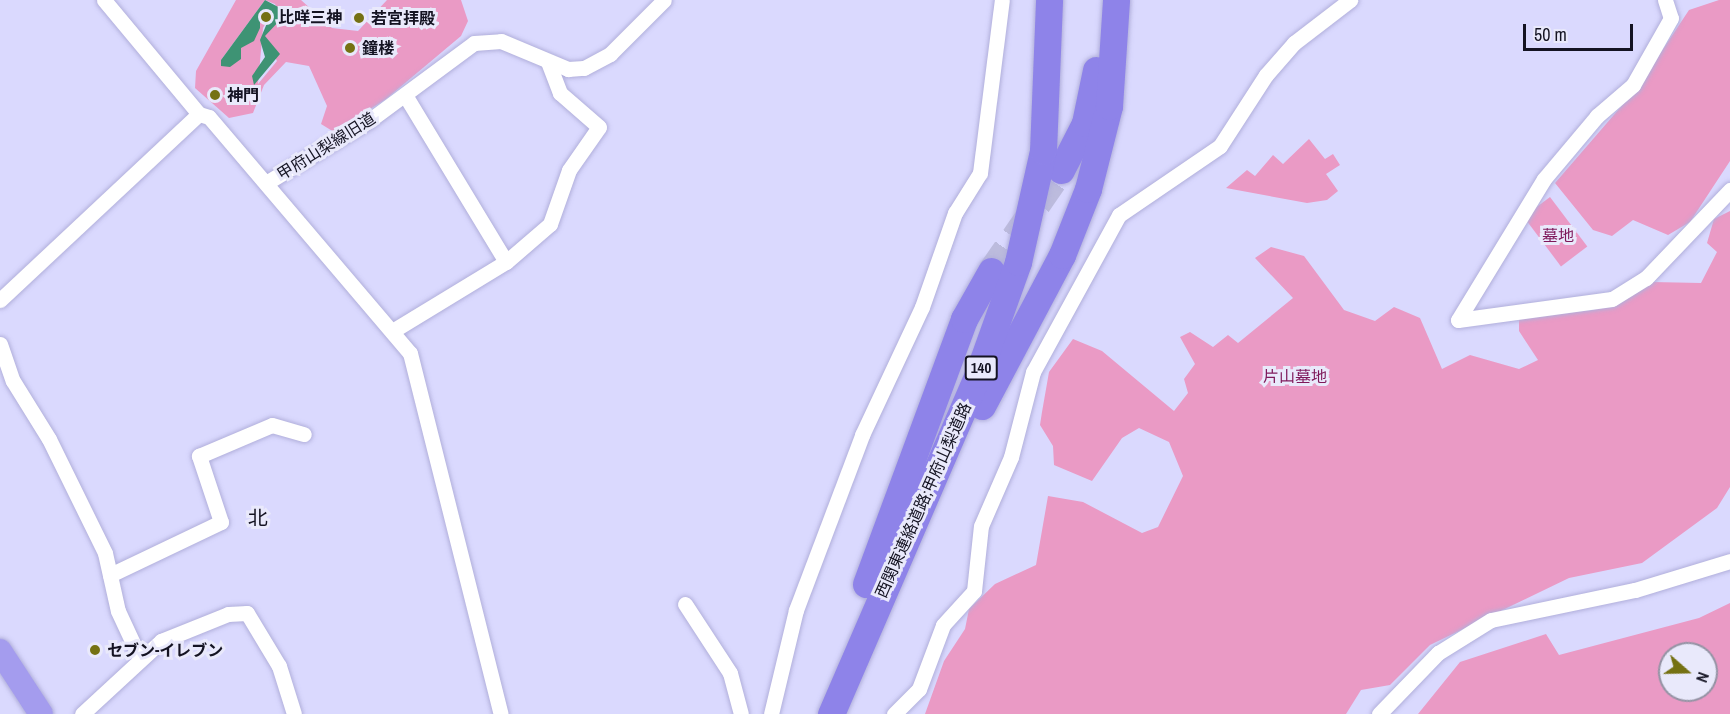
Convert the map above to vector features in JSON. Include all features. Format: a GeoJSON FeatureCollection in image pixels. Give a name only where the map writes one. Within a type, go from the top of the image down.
{"type":"FeatureCollection","features":[{"type":"Feature","properties":{"kind":"highway","name":"西関東連絡道路;甲府山梨道路"},"geometry":{"type":"LineString","coordinates":[[829,714],[978,374],[1018,262],[1043,151],[1050,0]]}},
{"type":"Feature","properties":{"kind":"highway"},"geometry":{"type":"LineString","coordinates":[[1061,170],[1091,101],[1102,0]]}},
{"type":"Feature","properties":{"kind":"highway"},"geometry":{"type":"LineString","coordinates":[[842,682],[1077,219],[1109,106],[1116,0]]}},
{"type":"Feature","properties":{"kind":"highway"},"geometry":{"type":"LineString","coordinates":[[829,714],[851,624],[964,319],[991,271]]}},
{"type":"Feature","properties":{"kind":"highway"},"geometry":{"type":"LineString","coordinates":[[0,651],[41,714]]}},
{"type":"Feature","properties":{"kind":"street","name":"甲府山梨線旧道"},"geometry":{"type":"LineString","coordinates":[[104,0],[200,114],[209,117],[266,183],[405,95],[463,49],[489,39],[568,69],[596,64],[664,0]]}},
{"type":"Feature","properties":{"kind":"street"},"geometry":{"type":"LineString","coordinates":[[771,714],[796,610],[858,446],[922,307],[955,213],[980,173],[1002,0]]}},
{"type":"Feature","properties":{"kind":"street"},"geometry":{"type":"LineString","coordinates":[[894,714],[915,695],[943,625],[974,591],[981,526],[1011,457],[1033,372],[1119,215],[1220,146],[1287,51],[1350,0]]}},
{"type":"Feature","properties":{"kind":"street"},"geometry":{"type":"LineString","coordinates":[[1665,0],[1671,18],[1633,85],[1598,116],[1544,179],[1458,320],[1612,299],[1646,278],[1730,190]]}},
{"type":"Feature","properties":{"kind":"street"},"geometry":{"type":"LineString","coordinates":[[394,330],[506,262],[550,224],[569,171],[599,127],[560,93],[548,62]]}},
{"type":"Feature","properties":{"kind":"street"},"geometry":{"type":"LineString","coordinates":[[405,95],[506,262]]}},
{"type":"Feature","properties":{"kind":"street"},"geometry":{"type":"LineString","coordinates":[[0,300],[200,114]]}},
{"type":"Feature","properties":{"kind":"street"},"geometry":{"type":"LineString","coordinates":[[266,183],[394,330],[410,353],[501,714]]}},
{"type":"Feature","properties":{"kind":"street"},"geometry":{"type":"LineString","coordinates":[[0,344],[111,575],[117,611],[139,656]]}},
{"type":"Feature","properties":{"kind":"street"},"geometry":{"type":"LineString","coordinates":[[111,575],[221,522],[199,456],[272,425],[304,434]]}},
{"type":"Feature","properties":{"kind":"street"},"geometry":{"type":"LineString","coordinates":[[1379,714],[1438,653],[1491,620],[1635,590],[1730,561]]}},
{"type":"Feature","properties":{"kind":"street"},"geometry":{"type":"LineString","coordinates":[[685,604],[730,673],[741,714]]}},
{"type":"Feature","properties":{"kind":"street"},"geometry":{"type":"LineString","coordinates":[[82,714],[139,656],[161,641],[228,614],[248,613],[279,666],[294,714]]}},
{"type":"Feature","properties":{"kind":"green space"},"geometry":{"type":"Polygon","coordinates":[[[236,0],[265,0],[301,0],[332,28],[358,31],[387,0],[461,0],[468,21],[461,36],[386,99],[334,132],[321,124],[327,106],[309,66],[286,62],[264,85],[253,113],[229,118],[195,88],[196,71],[236,0]],[[265,0],[221,60],[246,43],[266,8],[272,11],[263,28],[258,84],[277,61],[264,36],[282,18],[275,4],[265,0]]]}},
{"type":"Feature","properties":{"kind":"green space"},"geometry":{"type":"Polygon","coordinates":[[[1719,0],[1730,0],[1730,161],[1690,222],[1668,235],[1633,220],[1612,236],[1593,230],[1555,183],[1638,87],[1689,10],[1719,0]]]}},
{"type":"Feature","properties":{"kind":"green space"},"geometry":{"type":"Polygon","coordinates":[[[1309,139],[1325,159],[1333,154],[1340,165],[1326,174],[1338,191],[1327,200],[1307,203],[1226,188],[1247,170],[1255,176],[1273,155],[1283,164],[1309,139]]]}},
{"type":"Feature","properties":{"kind":"green space","name":"墓地"},"geometry":{"type":"Polygon","coordinates":[[[1550,197],[1587,247],[1561,266],[1524,217],[1550,197]]]}},
{"type":"Feature","properties":{"kind":"green space","name":"片山墓地"},"geometry":{"type":"Polygon","coordinates":[[[1730,211],[1730,487],[1717,508],[1642,563],[1569,578],[1430,645],[1390,685],[1361,690],[1346,714],[925,714],[944,661],[965,629],[969,609],[995,584],[1036,565],[1048,496],[1083,502],[1142,533],[1158,527],[1183,476],[1169,442],[1139,428],[1122,438],[1092,481],[1054,465],[1053,446],[1040,425],[1049,372],[1073,339],[1102,351],[1174,411],[1188,393],[1184,379],[1195,364],[1180,337],[1190,332],[1213,347],[1228,335],[1238,343],[1293,298],[1255,258],[1271,247],[1304,256],[1344,310],[1375,321],[1394,307],[1420,318],[1442,369],[1470,355],[1519,369],[1538,360],[1519,331],[1519,318],[1593,310],[1652,282],[1701,283],[1717,252],[1707,243],[1714,219],[1730,211]]]}},
{"type":"Feature","properties":{"kind":"green space"},"geometry":{"type":"Polygon","coordinates":[[[1730,603],[1730,714],[1418,714],[1460,662],[1546,634],[1559,655],[1699,618],[1730,603]]]}},
{"type":"Feature","properties":{"kind":"shaded area"},"geometry":{"type":"Polygon","coordinates":[[[265,0],[282,9],[282,18],[265,36],[280,54],[254,85],[252,76],[265,57],[260,40],[272,11],[266,9],[260,15],[260,28],[254,41],[241,48],[241,59],[230,67],[221,66],[221,60],[265,0]]]}},
{"type":"Feature","properties":{"kind":"tunnel"},"geometry":{"type":"LineString","coordinates":[[991,271],[1061,170]]}},
{"type":"Feature","properties":{"kind":"place","name":"比咩三神"},"geometry":{"type":"Point","coordinates":[266,17]}},
{"type":"Feature","properties":{"kind":"place","name":"若宮拝殿"},"geometry":{"type":"Point","coordinates":[359,18]}},
{"type":"Feature","properties":{"kind":"place","name":"鐘楼"},"geometry":{"type":"Point","coordinates":[350,48]}},
{"type":"Feature","properties":{"kind":"place","name":"神門"},"geometry":{"type":"Point","coordinates":[215,95]}},
{"type":"Feature","properties":{"kind":"place","name":"セブン-イレブン"},"geometry":{"type":"Point","coordinates":[95,650]}},
{"type":"Feature","properties":{"kind":"district","name":"北"},"geometry":{"type":"Point","coordinates":[258,517]}}]}
